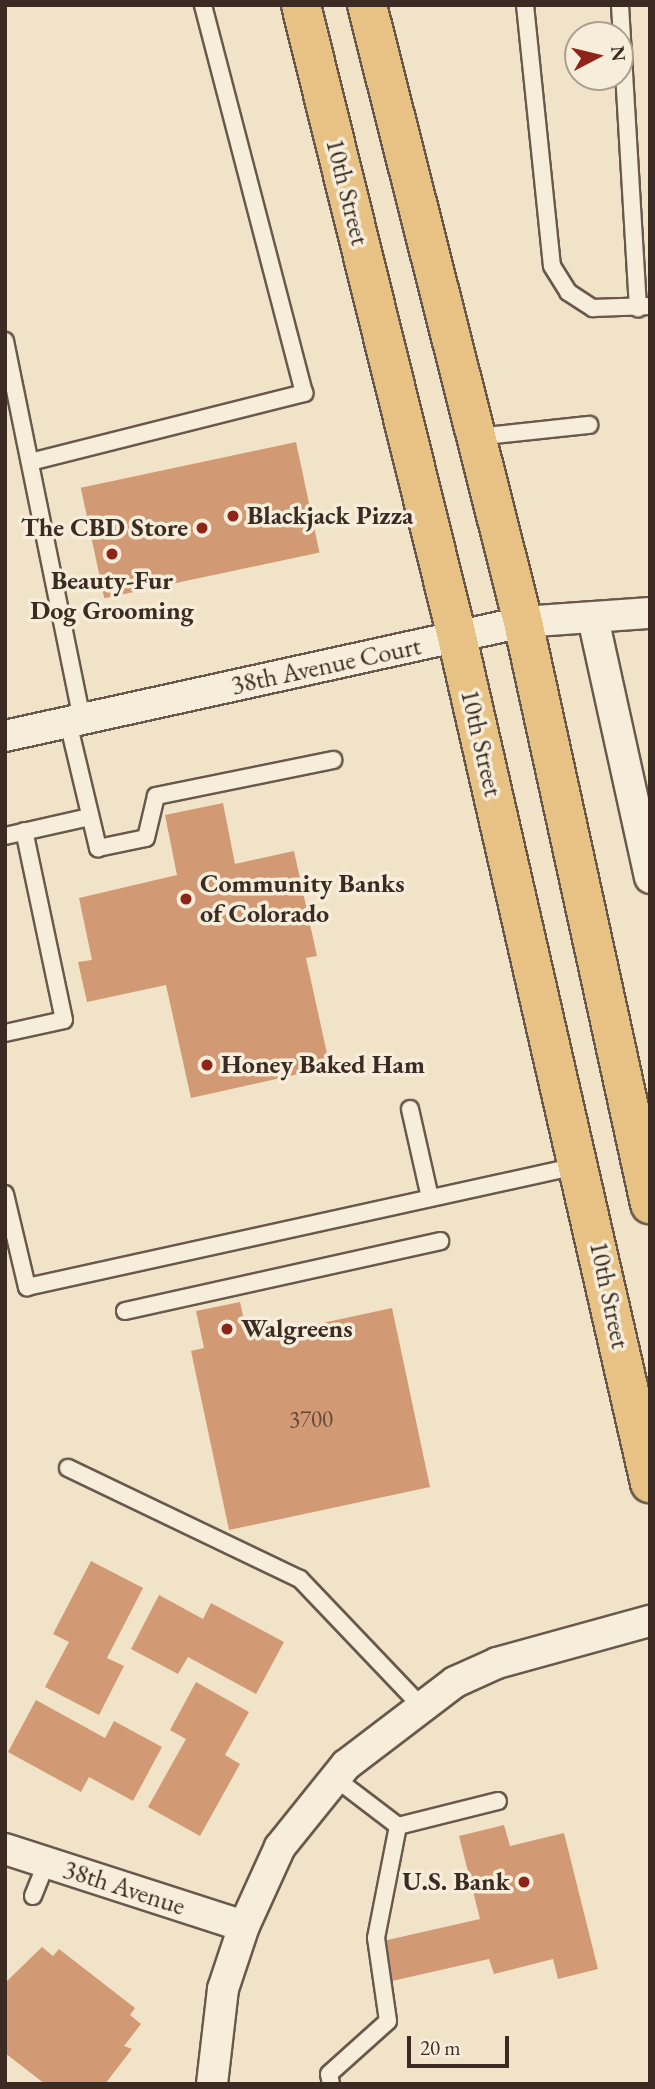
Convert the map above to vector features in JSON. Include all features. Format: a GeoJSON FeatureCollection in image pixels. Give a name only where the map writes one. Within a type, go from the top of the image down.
{"type":"FeatureCollection","features":[{"type":"Feature","properties":{"kind":"main road","name":"10th Street"},"geometry":{"type":"LineString","coordinates":[[301,5],[457,637],[580,1166],[650,1483]]}},
{"type":"Feature","properties":{"kind":"main road"},"geometry":{"type":"LineString","coordinates":[[366,5],[523,622],[650,1204]]}},
{"type":"Feature","properties":{"kind":"street","name":"38th Avenue Court"},"geometry":{"type":"LineString","coordinates":[[5,736],[523,622],[650,613]]}},
{"type":"Feature","properties":{"kind":"street"},"geometry":{"type":"LineString","coordinates":[[593,618],[650,877]]}},
{"type":"Feature","properties":{"kind":"street"},"geometry":{"type":"LineString","coordinates":[[212,2084],[223,1989],[244,1926],[280,1847],[335,1778],[420,1705],[497,1663],[650,1622]]}},
{"type":"Feature","properties":{"kind":"street","name":"38th Avenue"},"geometry":{"type":"LineString","coordinates":[[5,1849],[244,1926]]}},
{"type":"Feature","properties":{"kind":"lane"},"geometry":{"type":"LineString","coordinates":[[30,462],[304,393],[203,5]]}},
{"type":"Feature","properties":{"kind":"lane"},"geometry":{"type":"LineString","coordinates":[[525,5],[552,266],[568,292],[593,308],[644,307],[620,5]]}},
{"type":"Feature","properties":{"kind":"lane"},"geometry":{"type":"LineString","coordinates":[[5,341],[30,462],[89,817],[98,848],[146,838],[156,796],[332,760]]}},
{"type":"Feature","properties":{"kind":"lane"},"geometry":{"type":"LineString","coordinates":[[476,437],[589,425]]}},
{"type":"Feature","properties":{"kind":"lane"},"geometry":{"type":"LineString","coordinates":[[5,836],[89,817]]}},
{"type":"Feature","properties":{"kind":"lane"},"geometry":{"type":"LineString","coordinates":[[5,1033],[64,1020],[24,831]]}},
{"type":"Feature","properties":{"kind":"lane"},"geometry":{"type":"LineString","coordinates":[[410,1109],[430,1198]]}},
{"type":"Feature","properties":{"kind":"lane"},"geometry":{"type":"LineString","coordinates":[[5,1194],[27,1287],[580,1166]]}},
{"type":"Feature","properties":{"kind":"lane"},"geometry":{"type":"LineString","coordinates":[[125,1311],[440,1241]]}},
{"type":"Feature","properties":{"kind":"lane"},"geometry":{"type":"LineString","coordinates":[[68,1468],[300,1579],[420,1705]]}},
{"type":"Feature","properties":{"kind":"lane"},"geometry":{"type":"LineString","coordinates":[[335,1778],[398,1826]]}},
{"type":"Feature","properties":{"kind":"lane"},"geometry":{"type":"LineString","coordinates":[[398,1826],[498,1801]]}},
{"type":"Feature","properties":{"kind":"lane"},"geometry":{"type":"LineString","coordinates":[[331,2084],[330,2074],[388,2021],[376,1938],[398,1826]]}},
{"type":"Feature","properties":{"kind":"lane"},"geometry":{"type":"LineString","coordinates":[[33,1896],[46,1863]]}},
{"type":"Feature","properties":{"kind":"building"},"geometry":{"type":"Polygon","coordinates":[[[296,442],[319,553],[104,598],[81,488],[296,442]]]}},
{"type":"Feature","properties":{"kind":"building"},"geometry":{"type":"Polygon","coordinates":[[[223,803],[235,864],[294,851],[317,956],[306,958],[330,1067],[191,1098],[166,985],[87,1002],[78,962],[92,960],[79,898],[177,875],[165,815],[223,803]]]}},
{"type":"Feature","properties":{"kind":"building","name":"Walgreens"},"geometry":{"type":"Polygon","coordinates":[[[240,1302],[248,1339],[392,1308],[430,1487],[229,1530],[191,1351],[204,1348],[196,1311],[240,1302]]]}},
{"type":"Feature","properties":{"kind":"building"},"geometry":{"type":"Polygon","coordinates":[[[91,1561],[143,1588],[107,1658],[124,1666],[99,1715],[45,1687],[69,1642],[53,1634],[91,1561]]]}},
{"type":"Feature","properties":{"kind":"building"},"geometry":{"type":"Polygon","coordinates":[[[159,1595],[203,1619],[211,1603],[284,1642],[256,1694],[188,1657],[178,1674],[131,1649],[159,1595]]]}},
{"type":"Feature","properties":{"kind":"building"},"geometry":{"type":"Polygon","coordinates":[[[196,1682],[249,1712],[225,1755],[240,1764],[200,1836],[148,1807],[186,1739],[170,1730],[196,1682]]]}},
{"type":"Feature","properties":{"kind":"building"},"geometry":{"type":"Polygon","coordinates":[[[36,1700],[105,1738],[114,1721],[162,1747],[133,1801],[89,1777],[81,1792],[8,1752],[36,1700]]]}},
{"type":"Feature","properties":{"kind":"building","name":"U.S. Bank"},"geometry":{"type":"Polygon","coordinates":[[[504,1825],[510,1846],[564,1833],[598,1969],[558,1979],[553,1959],[494,1974],[489,1959],[392,1981],[383,1941],[480,1919],[459,1836],[504,1825]]]}},
{"type":"Feature","properties":{"kind":"building"},"geometry":{"type":"Polygon","coordinates":[[[42,1947],[53,1956],[59,1949],[135,2008],[130,2015],[141,2024],[124,2046],[132,2049],[105,2084],[45,2084],[5,2053],[5,1983],[42,1947]]]}},
{"type":"Feature","properties":{"kind":"place","name":"Blackjack Pizza"},"geometry":{"type":"Point","coordinates":[233,516]}},
{"type":"Feature","properties":{"kind":"place","name":"The CBD Store"},"geometry":{"type":"Point","coordinates":[202,528]}},
{"type":"Feature","properties":{"kind":"place","name":"Beauty-Fur Dog Grooming"},"geometry":{"type":"Point","coordinates":[112,554]}},
{"type":"Feature","properties":{"kind":"place","name":"Community Banks of Colorado"},"geometry":{"type":"Point","coordinates":[186,899]}},
{"type":"Feature","properties":{"kind":"place","name":"Honey Baked Ham"},"geometry":{"type":"Point","coordinates":[207,1065]}},
{"type":"Feature","properties":{"kind":"place","name":"Walgreens"},"geometry":{"type":"Point","coordinates":[227,1329]}},
{"type":"Feature","properties":{"kind":"place","name":"U.S. Bank"},"geometry":{"type":"Point","coordinates":[524,1882]}}]}
